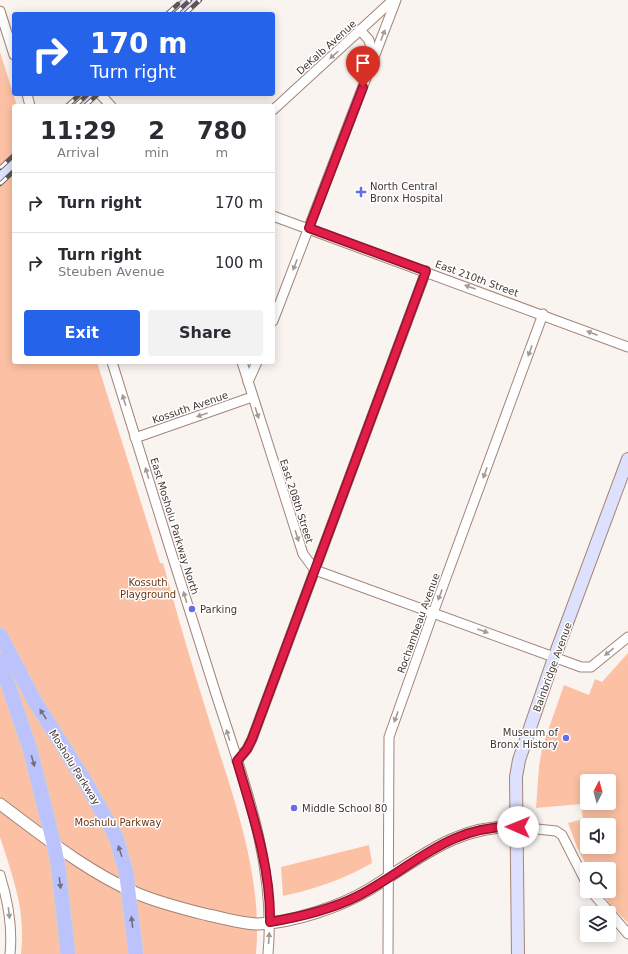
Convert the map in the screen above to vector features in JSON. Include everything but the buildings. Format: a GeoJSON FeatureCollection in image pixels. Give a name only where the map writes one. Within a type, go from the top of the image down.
{"type":"FeatureCollection","features":[{"type":"Feature","properties":{"kind":"main road"},"geometry":{"type":"LineString","coordinates":[[178,12],[191,0]]}},
{"type":"Feature","properties":{"kind":"main road"},"geometry":{"type":"LineString","coordinates":[[79,104],[88,96]]}},
{"type":"Feature","properties":{"kind":"main road"},"geometry":{"type":"LineString","coordinates":[[0,176],[12,165]]}},
{"type":"Feature","properties":{"kind":"main road","name":"Bainbridge Avenue"},"geometry":{"type":"LineString","coordinates":[[518,954],[518,827],[516,777],[519,760],[554,658],[628,459]]}},
{"type":"Feature","properties":{"kind":"main road","name":"Mosholu Parkway"},"geometry":{"type":"LineString","coordinates":[[0,635],[34,700],[74,762],[109,824],[124,862],[136,954]]}},
{"type":"Feature","properties":{"kind":"main road"},"geometry":{"type":"LineString","coordinates":[[0,661],[30,749],[54,845],[68,954]]}},
{"type":"Feature","properties":{"kind":"street","name":"DeKalb Avenue"},"geometry":{"type":"LineString","coordinates":[[275,108],[395,0]]}},
{"type":"Feature","properties":{"kind":"street"},"geometry":{"type":"LineString","coordinates":[[275,316],[395,0]]}},
{"type":"Feature","properties":{"kind":"street"},"geometry":{"type":"LineString","coordinates":[[0,11],[12,49]]}},
{"type":"Feature","properties":{"kind":"street"},"geometry":{"type":"LineString","coordinates":[[360,30],[372,46],[374,58]]}},
{"type":"Feature","properties":{"kind":"street"},"geometry":{"type":"LineString","coordinates":[[102,96],[109,104]]}},
{"type":"Feature","properties":{"kind":"street","name":"East 210th Street"},"geometry":{"type":"LineString","coordinates":[[275,217],[543,314],[628,347]]}},
{"type":"Feature","properties":{"kind":"street"},"geometry":{"type":"LineString","coordinates":[[237,761],[247,749],[252,739],[426,271]]}},
{"type":"Feature","properties":{"kind":"street","name":"Rochambeau Avenue"},"geometry":{"type":"LineString","coordinates":[[388,954],[389,737],[543,314]]}},
{"type":"Feature","properties":{"kind":"street","name":"East Mosholu Parkway North"},"geometry":{"type":"LineString","coordinates":[[113,364],[237,761],[262,854],[270,901],[268,954]]}},
{"type":"Feature","properties":{"kind":"street","name":"East 208th Street"},"geometry":{"type":"LineString","coordinates":[[243,364],[252,398],[303,554],[315,570]]}},
{"type":"Feature","properties":{"kind":"street"},"geometry":{"type":"LineString","coordinates":[[248,382],[256,364]]}},
{"type":"Feature","properties":{"kind":"street","name":"Kossuth Avenue"},"geometry":{"type":"LineString","coordinates":[[136,438],[252,398]]}},
{"type":"Feature","properties":{"kind":"street"},"geometry":{"type":"LineString","coordinates":[[315,570],[581,667],[590,667],[628,637]]}},
{"type":"Feature","properties":{"kind":"street"},"geometry":{"type":"LineString","coordinates":[[0,804],[54,845],[128,889],[153,899],[209,915],[249,923],[270,922],[336,906],[359,895],[388,878],[431,849],[458,837],[493,828],[518,827],[556,831],[562,835],[580,870]]}},
{"type":"Feature","properties":{"kind":"street"},"geometry":{"type":"LineString","coordinates":[[0,875],[10,915],[10,954]]}},
{"type":"Feature","properties":{"kind":"street"},"geometry":{"type":"LineString","coordinates":[[597,898],[628,934]]}},
{"type":"Feature","properties":{"kind":"green space","name":"Moshulu Parkway"},"geometry":{"type":"Polygon","coordinates":[[[0,52],[12,90],[12,96],[14,96],[16,104],[12,104],[12,364],[98,364],[160,563],[163,563],[192,665],[245,838],[255,896],[257,925],[256,954],[21,954],[22,923],[20,908],[14,880],[0,837],[0,52]]]}},
{"type":"Feature","properties":{"kind":"green space"},"geometry":{"type":"Polygon","coordinates":[[[628,653],[628,923],[616,911],[616,906],[611,906],[606,898],[616,898],[616,862],[584,862],[580,854],[616,854],[616,818],[583,818],[582,810],[616,810],[616,774],[580,774],[580,804],[536,808],[542,748],[564,685],[589,695],[595,679],[602,682],[628,653]]]}},
{"type":"Feature","properties":{"kind":"green space"},"geometry":{"type":"Polygon","coordinates":[[[580,820],[580,853],[577,847],[568,823],[580,820]]]}},
{"type":"Feature","properties":{"kind":"green space"},"geometry":{"type":"Polygon","coordinates":[[[369,845],[372,863],[329,883],[283,896],[281,867],[369,845]]]}},
{"type":"Feature","properties":{"kind":"railway"},"geometry":{"type":"LineString","coordinates":[[177,12],[190,0]]}},
{"type":"Feature","properties":{"kind":"railway"},"geometry":{"type":"LineString","coordinates":[[187,12],[200,0]]}},
{"type":"Feature","properties":{"kind":"railway"},"geometry":{"type":"LineString","coordinates":[[169,12],[178,4]]}},
{"type":"Feature","properties":{"kind":"railway"},"geometry":{"type":"LineString","coordinates":[[69,104],[78,96]]}},
{"type":"Feature","properties":{"kind":"railway"},"geometry":{"type":"LineString","coordinates":[[77,104],[86,96]]}},
{"type":"Feature","properties":{"kind":"railway"},"geometry":{"type":"LineString","coordinates":[[87,104],[96,96]]}},
{"type":"Feature","properties":{"kind":"railway"},"geometry":{"type":"LineString","coordinates":[[0,168],[12,157]]}},
{"type":"Feature","properties":{"kind":"railway"},"geometry":{"type":"LineString","coordinates":[[0,184],[12,173]]}},
{"type":"Feature","properties":{"kind":"place","name":"North Central Bronx Hospital"},"geometry":{"type":"Point","coordinates":[361,192]}},
{"type":"Feature","properties":{"kind":"place","name":"Parking"},"geometry":{"type":"Point","coordinates":[192,609]}},
{"type":"Feature","properties":{"kind":"place","name":"Museum of Bronx History"},"geometry":{"type":"Point","coordinates":[566,738]}},
{"type":"Feature","properties":{"kind":"place","name":"Middle School 80"},"geometry":{"type":"Point","coordinates":[294,808]}},
{"type":"Feature","properties":{"kind":"route"},"geometry":{"type":"LineString","coordinates":[[363,87],[309,228],[426,271],[252,739],[247,749],[237,761],[258,835],[266,873],[270,901],[270,922],[311,913],[336,906],[347,901],[378,884],[444,842],[470,833],[502,826],[518,827]]}},
{"type":"Feature","properties":{"kind":"park label","name":"Kossuth Playground"},"geometry":{"type":"Point","coordinates":[148,588]}}]}
